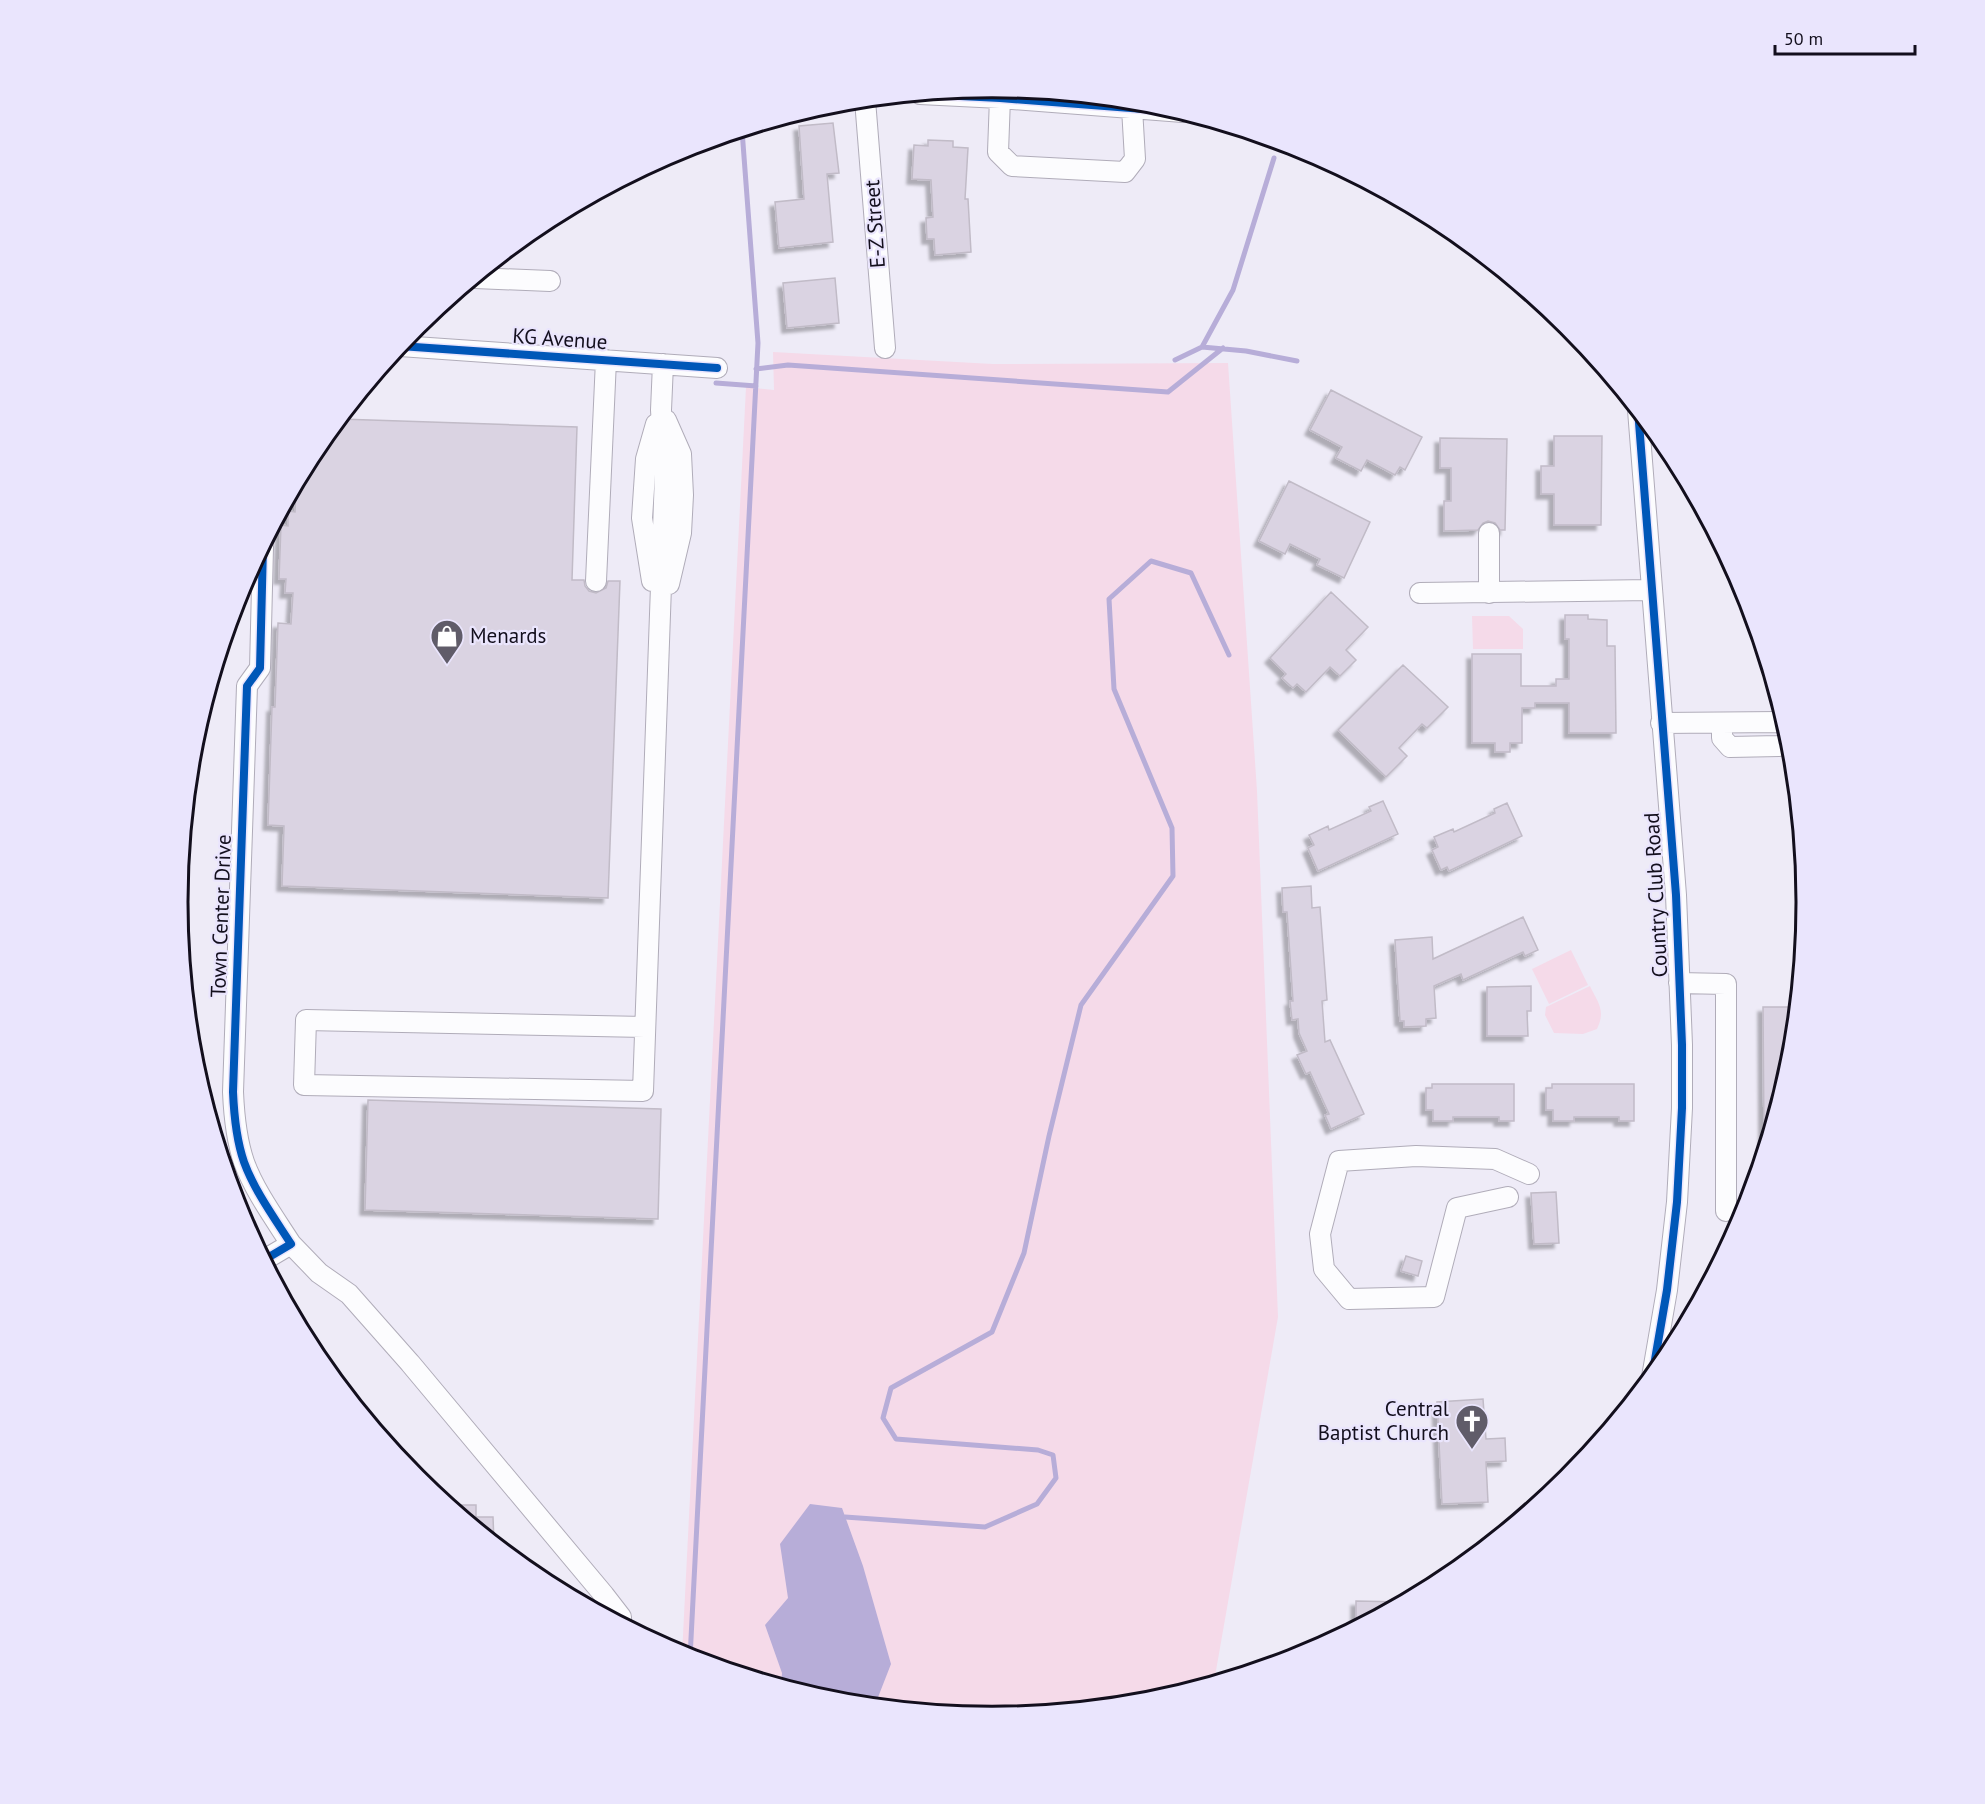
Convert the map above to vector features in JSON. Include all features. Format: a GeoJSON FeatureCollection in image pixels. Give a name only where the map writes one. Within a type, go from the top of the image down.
{"type":"FeatureCollection","features":[{"type":"Feature","properties":{"kind":"street"},"geometry":{"type":"LineString","coordinates":[[1000,98],[998,152],[1012,166],[1125,172],[1135,159],[1132,110]]}},
{"type":"Feature","properties":{"kind":"street"},"geometry":{"type":"LineString","coordinates":[[1003,98],[1112,106]]}},
{"type":"Feature","properties":{"kind":"street","name":"E-Z Street"},"geometry":{"type":"LineString","coordinates":[[866,108],[885,348]]}},
{"type":"Feature","properties":{"kind":"street"},"geometry":{"type":"LineString","coordinates":[[485,278],[550,281]]}},
{"type":"Feature","properties":{"kind":"street","name":"KG Avenue"},"geometry":{"type":"LineString","coordinates":[[411,347],[717,368]]}},
{"type":"Feature","properties":{"kind":"street"},"geometry":{"type":"LineString","coordinates":[[596,581],[606,360]]}},
{"type":"Feature","properties":{"kind":"street"},"geometry":{"type":"LineString","coordinates":[[660,625],[642,518],[646,459],[661,410],[663,364]]}},
{"type":"Feature","properties":{"kind":"street"},"geometry":{"type":"LineString","coordinates":[[645,1027],[306,1020],[304,1085],[643,1091],[660,625],[681,533],[683,495],[681,454],[661,410]]}},
{"type":"Feature","properties":{"kind":"street","name":"Country Club Road"},"geometry":{"type":"LineString","coordinates":[[1639,423],[1676,895],[1682,1098],[1677,1202],[1667,1290],[1655,1357]]}},
{"type":"Feature","properties":{"kind":"street"},"geometry":{"type":"LineString","coordinates":[[1489,532],[1489,593]]}},
{"type":"Feature","properties":{"kind":"street","name":"Town Center Drive"},"geometry":{"type":"LineString","coordinates":[[262,566],[260,668],[247,686],[233,1092],[235,1128],[244,1163],[268,1208],[291,1244],[319,1273],[349,1294],[619,1614]]}},
{"type":"Feature","properties":{"kind":"street"},"geometry":{"type":"LineString","coordinates":[[1420,593],[1651,590]]}},
{"type":"Feature","properties":{"kind":"street"},"geometry":{"type":"LineString","coordinates":[[1661,723],[1777,722]]}},
{"type":"Feature","properties":{"kind":"street"},"geometry":{"type":"LineString","coordinates":[[1722,723],[1722,738],[1730,747],[1782,745]]}},
{"type":"Feature","properties":{"kind":"street"},"geometry":{"type":"LineString","coordinates":[[1679,983],[1725,984],[1725,1211]]}},
{"type":"Feature","properties":{"kind":"street"},"geometry":{"type":"LineString","coordinates":[[1508,1197],[1457,1208],[1434,1297],[1349,1299],[1324,1269],[1320,1234],[1339,1161],[1416,1156],[1495,1159],[1529,1174]]}},
{"type":"Feature","properties":{"kind":"street"},"geometry":{"type":"LineString","coordinates":[[270,1256],[291,1244]]}},
{"type":"Feature","properties":{"kind":"shaded area"},"geometry":{"type":"Polygon","coordinates":[[[773,352],[993,364],[1228,363],[1257,791],[1278,1317],[1215,1675],[1149,1691],[1098,1700],[1045,1705],[940,1705],[887,1700],[784,1679],[734,1664],[683,1644],[746,387],[774,390],[773,352]]]}},
{"type":"Feature","properties":{"kind":"shaded area"},"geometry":{"type":"Polygon","coordinates":[[[1472,616],[1509,616],[1523,629],[1523,649],[1473,649],[1472,616]]]}},
{"type":"Feature","properties":{"kind":"shaded area"},"geometry":{"type":"Polygon","coordinates":[[[1571,950],[1588,985],[1549,1004],[1532,969],[1571,950]]]}},
{"type":"Feature","properties":{"kind":"shaded area"},"geometry":{"type":"Polygon","coordinates":[[[1590,986],[1601,1012],[1597,1029],[1583,1034],[1554,1033],[1545,1015],[1546,1007],[1590,986]]]}},
{"type":"Feature","properties":{"kind":"shaded area"},"geometry":{"type":"Polygon","coordinates":[[[810,1504],[842,1508],[863,1566],[891,1664],[878,1698],[782,1678],[782,1673],[765,1625],[788,1598],[780,1544],[810,1504]]]}},
{"type":"Feature","properties":{"kind":"building"},"geometry":{"type":"Polygon","coordinates":[[[833,123],[839,173],[827,174],[833,242],[779,248],[775,202],[804,199],[799,126],[833,123]]]}},
{"type":"Feature","properties":{"kind":"building"},"geometry":{"type":"Polygon","coordinates":[[[928,140],[953,141],[953,147],[968,148],[965,199],[968,199],[971,252],[935,255],[934,239],[927,239],[926,218],[933,217],[931,180],[912,179],[914,145],[928,146],[928,140]]]}},
{"type":"Feature","properties":{"kind":"building"},"geometry":{"type":"Polygon","coordinates":[[[835,278],[839,323],[787,328],[783,283],[835,278]]]}},
{"type":"Feature","properties":{"kind":"building"},"geometry":{"type":"Polygon","coordinates":[[[1331,390],[1422,437],[1405,470],[1400,467],[1395,475],[1367,460],[1361,471],[1336,458],[1342,447],[1310,430],[1331,390]]]}},
{"type":"Feature","properties":{"kind":"building","name":"Menards"},"geometry":{"type":"Polygon","coordinates":[[[349,419],[577,427],[572,580],[584,580],[589,591],[596,593],[606,588],[608,581],[620,581],[608,898],[282,886],[284,826],[268,825],[272,707],[275,707],[278,623],[291,624],[293,593],[285,593],[286,579],[279,579],[281,528],[282,525],[288,526],[290,511],[295,512],[296,500],[349,419]]]}},
{"type":"Feature","properties":{"kind":"building"},"geometry":{"type":"Polygon","coordinates":[[[1554,436],[1602,436],[1601,525],[1554,525],[1554,494],[1541,494],[1541,466],[1554,466],[1554,436]]]}},
{"type":"Feature","properties":{"kind":"building"},"geometry":{"type":"Polygon","coordinates":[[[1440,438],[1507,439],[1505,530],[1500,530],[1495,523],[1488,521],[1483,523],[1478,530],[1444,531],[1444,501],[1451,501],[1451,468],[1440,468],[1440,438]]]}},
{"type":"Feature","properties":{"kind":"building"},"geometry":{"type":"Polygon","coordinates":[[[1289,481],[1370,522],[1344,578],[1317,565],[1320,559],[1290,544],[1285,554],[1259,541],[1289,481]]]}},
{"type":"Feature","properties":{"kind":"building"},"geometry":{"type":"Polygon","coordinates":[[[1331,592],[1368,627],[1346,650],[1356,660],[1340,676],[1330,667],[1306,692],[1297,684],[1293,688],[1282,678],[1286,674],[1270,658],[1331,592]]]}},
{"type":"Feature","properties":{"kind":"building"},"geometry":{"type":"Polygon","coordinates":[[[1565,615],[1588,615],[1588,619],[1607,620],[1607,646],[1615,646],[1616,733],[1569,733],[1569,703],[1535,703],[1535,708],[1522,708],[1522,743],[1510,743],[1510,752],[1495,752],[1495,743],[1472,743],[1472,654],[1521,654],[1521,686],[1556,686],[1556,679],[1569,679],[1569,639],[1565,639],[1565,615]]]}},
{"type":"Feature","properties":{"kind":"building"},"geometry":{"type":"Polygon","coordinates":[[[1403,665],[1448,707],[1427,728],[1422,724],[1399,748],[1407,756],[1386,777],[1338,730],[1403,665]]]}},
{"type":"Feature","properties":{"kind":"building"},"geometry":{"type":"Polygon","coordinates":[[[1383,801],[1398,834],[1318,871],[1308,848],[1314,845],[1309,835],[1328,826],[1329,830],[1371,811],[1369,807],[1383,801]]]}},
{"type":"Feature","properties":{"kind":"building"},"geometry":{"type":"Polygon","coordinates":[[[1507,803],[1522,836],[1449,871],[1447,867],[1441,870],[1432,850],[1438,847],[1434,837],[1453,829],[1454,832],[1495,813],[1494,809],[1507,803]]]}},
{"type":"Feature","properties":{"kind":"building"},"geometry":{"type":"Polygon","coordinates":[[[1311,886],[1312,908],[1320,907],[1327,1000],[1322,1001],[1325,1042],[1330,1040],[1364,1114],[1331,1129],[1325,1115],[1329,1114],[1310,1072],[1306,1074],[1297,1055],[1307,1051],[1299,1033],[1298,1019],[1292,1020],[1290,1001],[1293,1001],[1287,912],[1283,912],[1282,888],[1311,886]]]}},
{"type":"Feature","properties":{"kind":"building"},"geometry":{"type":"Polygon","coordinates":[[[1523,917],[1538,950],[1525,956],[1523,952],[1463,980],[1461,974],[1434,986],[1436,1018],[1426,1019],[1426,1026],[1404,1027],[1404,1021],[1400,1021],[1395,940],[1432,937],[1433,959],[1523,917]]]}},
{"type":"Feature","properties":{"kind":"building"},"geometry":{"type":"Polygon","coordinates":[[[1531,986],[1531,1011],[1527,1011],[1528,1036],[1487,1036],[1487,987],[1531,986]]]}},
{"type":"Feature","properties":{"kind":"building"},"geometry":{"type":"Polygon","coordinates":[[[1763,1007],[1790,1007],[1782,1059],[1764,1129],[1763,1007]]]}},
{"type":"Feature","properties":{"kind":"building"},"geometry":{"type":"Polygon","coordinates":[[[1432,1084],[1514,1084],[1514,1121],[1499,1121],[1499,1117],[1453,1117],[1453,1121],[1433,1121],[1433,1110],[1426,1110],[1426,1088],[1432,1088],[1432,1084]]]}},
{"type":"Feature","properties":{"kind":"building"},"geometry":{"type":"Polygon","coordinates":[[[1552,1084],[1634,1084],[1634,1121],[1619,1121],[1619,1117],[1574,1117],[1574,1121],[1553,1121],[1553,1110],[1546,1110],[1546,1088],[1552,1088],[1552,1084]]]}},
{"type":"Feature","properties":{"kind":"building"},"geometry":{"type":"Polygon","coordinates":[[[368,1100],[661,1109],[658,1219],[365,1210],[368,1100]]]}},
{"type":"Feature","properties":{"kind":"building"},"geometry":{"type":"Polygon","coordinates":[[[1556,1192],[1559,1243],[1534,1244],[1531,1193],[1556,1192]]]}},
{"type":"Feature","properties":{"kind":"building"},"geometry":{"type":"Polygon","coordinates":[[[1406,1256],[1422,1261],[1418,1276],[1401,1271],[1406,1256]]]}},
{"type":"Feature","properties":{"kind":"building","name":"Central Baptist Church"},"geometry":{"type":"Polygon","coordinates":[[[1483,1399],[1486,1439],[1505,1438],[1506,1461],[1486,1462],[1488,1502],[1442,1504],[1437,1402],[1483,1399]]]}},
{"type":"Feature","properties":{"kind":"building"},"geometry":{"type":"Polygon","coordinates":[[[460,1505],[476,1505],[476,1517],[493,1517],[494,1532],[460,1505]]]}},
{"type":"Feature","properties":{"kind":"building"},"geometry":{"type":"Polygon","coordinates":[[[1356,1601],[1390,1602],[1356,1620],[1356,1601]]]}},
{"type":"Feature","properties":{"kind":"waterway"},"geometry":{"type":"LineString","coordinates":[[691,1647],[758,343],[743,137]]}},
{"type":"Feature","properties":{"kind":"waterway"},"geometry":{"type":"LineString","coordinates":[[1274,158],[1233,290],[1202,347],[1246,351],[1297,361]]}},
{"type":"Feature","properties":{"kind":"waterway"},"geometry":{"type":"LineString","coordinates":[[1175,360],[1202,347]]}},
{"type":"Feature","properties":{"kind":"waterway"},"geometry":{"type":"LineString","coordinates":[[756,369],[788,365],[1168,392],[1223,348]]}},
{"type":"Feature","properties":{"kind":"waterway"},"geometry":{"type":"LineString","coordinates":[[716,383],[756,386]]}},
{"type":"Feature","properties":{"kind":"waterway"},"geometry":{"type":"LineString","coordinates":[[845,1517],[985,1527],[1037,1504],[1056,1478],[1053,1455],[1038,1450],[896,1439],[883,1418],[891,1388],[992,1332],[1024,1253],[1049,1136],[1081,1005],[1173,876],[1172,828],[1114,689],[1109,599],[1151,561],[1191,573],[1229,655]]}},
{"type":"Feature","properties":{"kind":"cycle path"},"geometry":{"type":"LineString","coordinates":[[1003,98],[1113,107]]}},
{"type":"Feature","properties":{"kind":"cycle path"},"geometry":{"type":"LineString","coordinates":[[411,347],[717,368]]}},
{"type":"Feature","properties":{"kind":"cycle path"},"geometry":{"type":"LineString","coordinates":[[1639,424],[1676,895],[1682,1045],[1682,1108],[1677,1202],[1667,1290],[1655,1357]]}},
{"type":"Feature","properties":{"kind":"cycle path"},"geometry":{"type":"LineString","coordinates":[[263,564],[260,668],[247,686],[233,1092],[239,1145],[248,1173],[291,1244],[270,1256]]}},
{"type":"Feature","properties":{"kind":"place","name":"Menards"},"geometry":{"type":"Point","coordinates":[447,665]}},
{"type":"Feature","properties":{"kind":"place","name":"Central Baptist Church"},"geometry":{"type":"Point","coordinates":[1472,1450]}}]}
